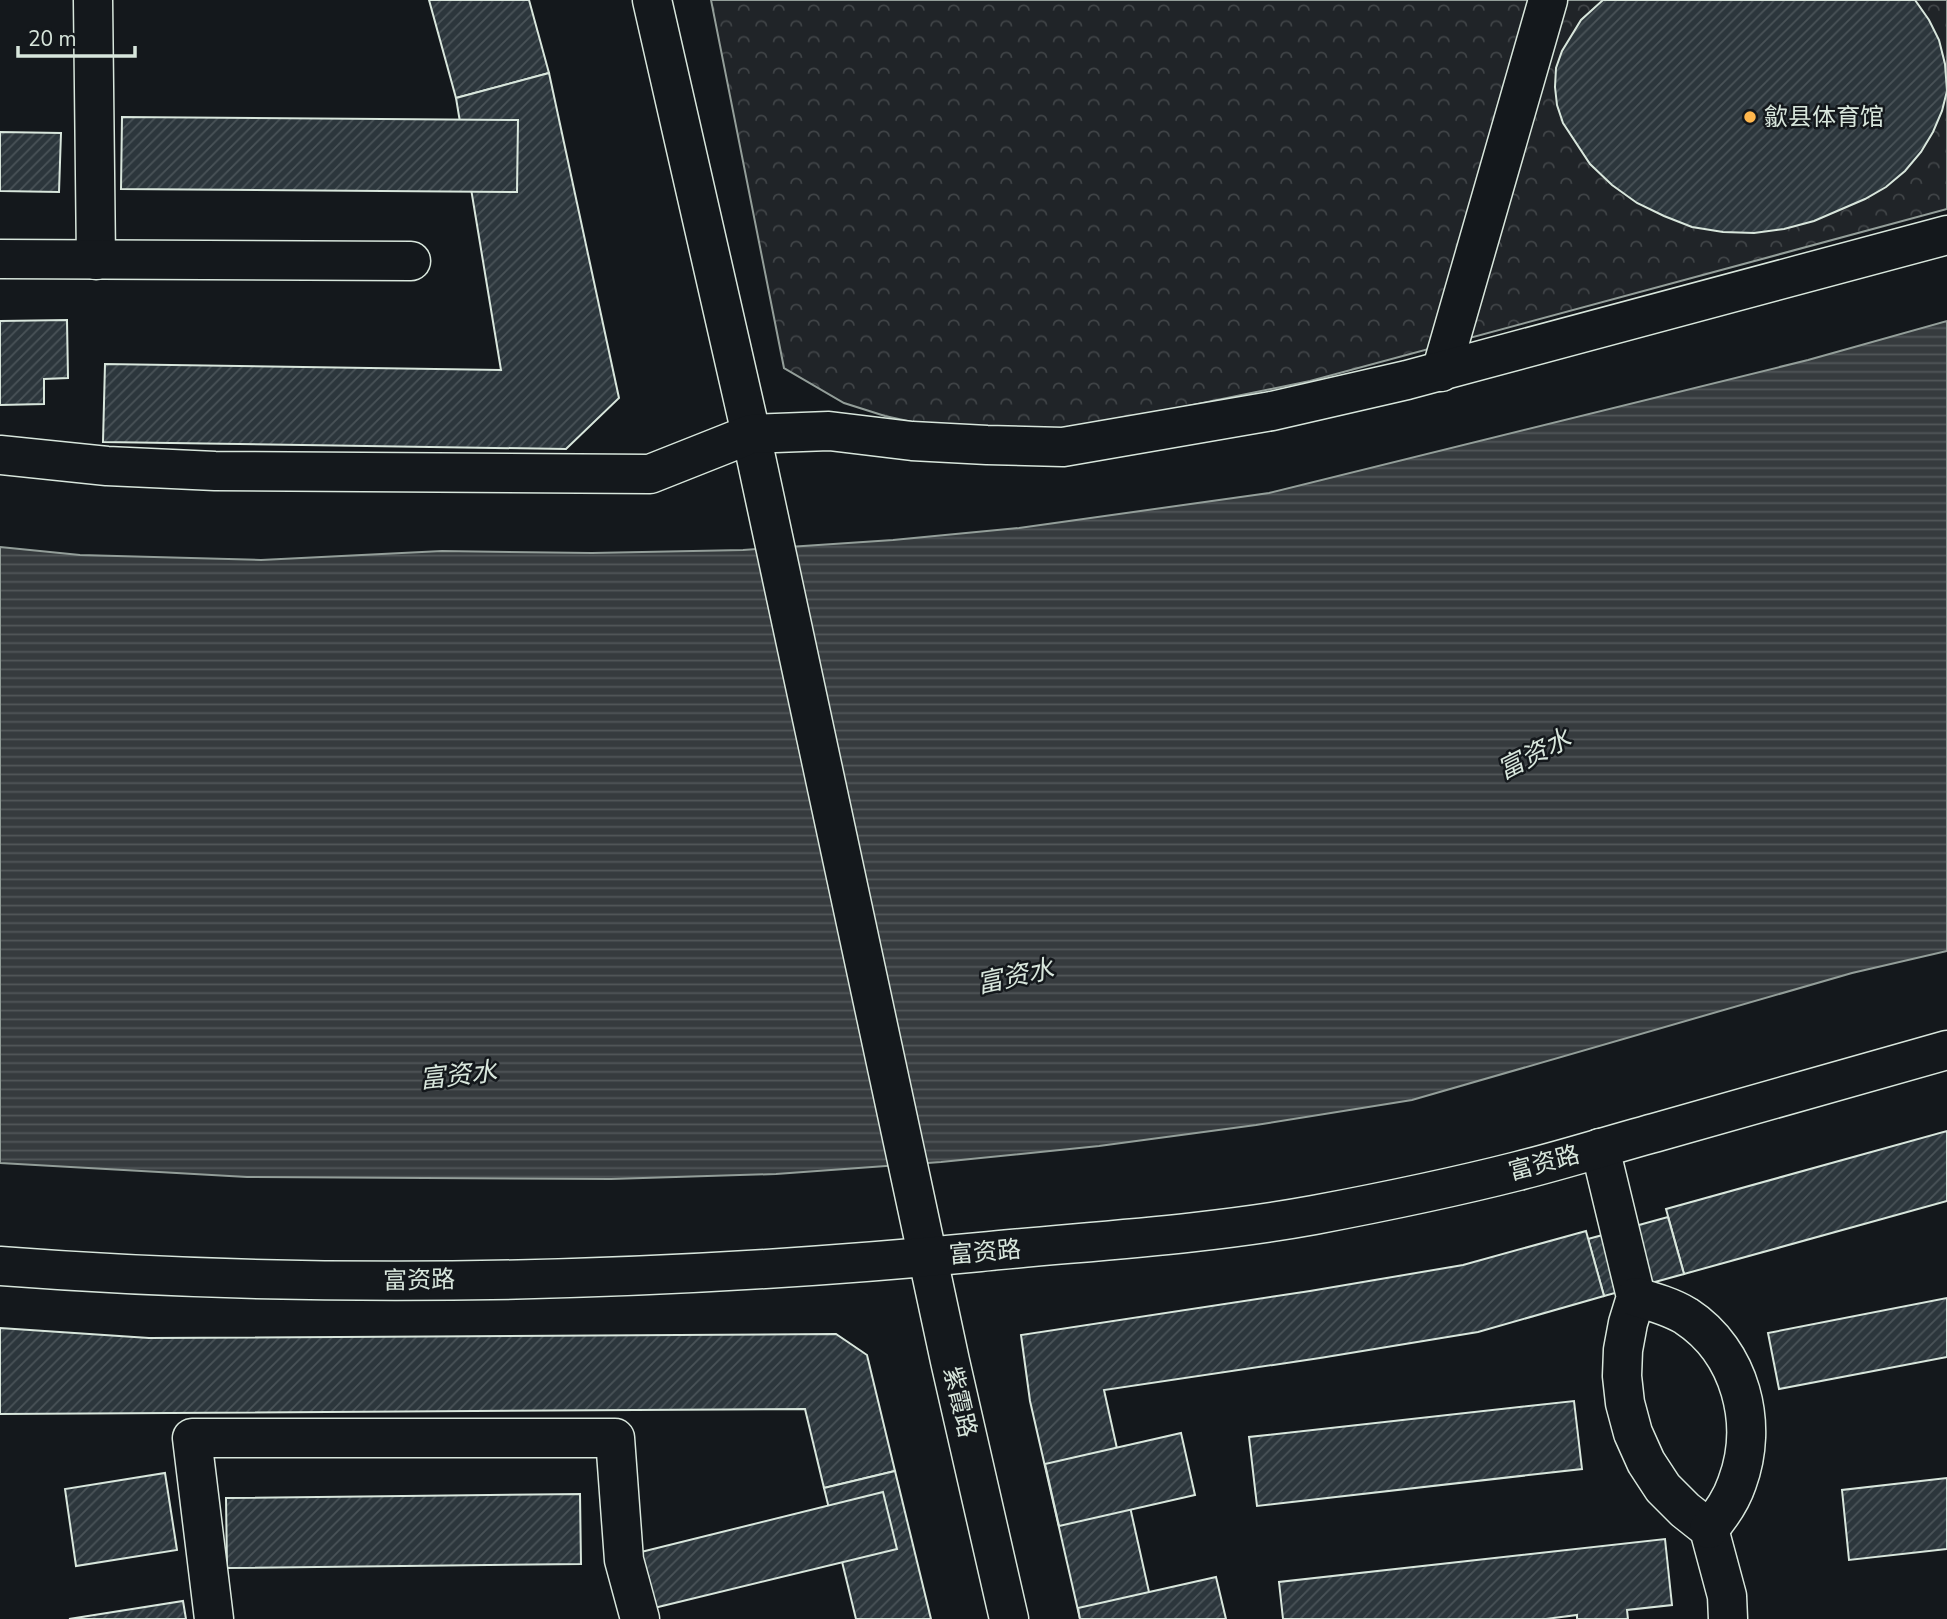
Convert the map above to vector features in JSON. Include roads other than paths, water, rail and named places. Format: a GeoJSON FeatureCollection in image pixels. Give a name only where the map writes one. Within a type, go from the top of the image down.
{"type":"FeatureCollection","features":[{"type":"Feature","properties":{"kind":"street"},"geometry":{"type":"LineString","coordinates":[[93,0],[96,260]]}},
{"type":"Feature","properties":{"kind":"street","name":"紫霞路"},"geometry":{"type":"LineString","coordinates":[[652,0],[761,478],[912,1184],[1009,1619]]}},
{"type":"Feature","properties":{"kind":"street"},"geometry":{"type":"LineString","coordinates":[[1441,372],[1549,0]]}},
{"type":"Feature","properties":{"kind":"street"},"geometry":{"type":"LineString","coordinates":[[0,455],[107,466],[215,471],[650,474],[751,434],[829,431],[912,441],[1063,447],[1272,411],[1441,372],[1947,235]]}},
{"type":"Feature","properties":{"kind":"street"},"geometry":{"type":"LineString","coordinates":[[0,259],[411,261]]}},
{"type":"Feature","properties":{"kind":"street","name":"富资路"},"geometry":{"type":"LineString","coordinates":[[0,1266],[222,1279],[511,1279],[709,1272],[928,1257],[1205,1231],[1408,1197],[1519,1171],[1947,1050]]}},
{"type":"Feature","properties":{"kind":"street"},"geometry":{"type":"LineString","coordinates":[[1600,1148],[1636,1297],[1623,1350],[1622,1376],[1625,1403],[1633,1433],[1646,1462],[1663,1488],[1709,1529],[1727,1596],[1728,1619]]}},
{"type":"Feature","properties":{"kind":"street"},"geometry":{"type":"LineString","coordinates":[[1636,1297],[1663,1304],[1687,1317],[1717,1345],[1737,1380],[1745,1407],[1747,1434],[1744,1461],[1737,1486],[1725,1509],[1709,1529]]}},
{"type":"Feature","properties":{"kind":"street"},"geometry":{"type":"LineString","coordinates":[[214,1619],[192,1438],[615,1438],[624,1560],[640,1619]]}},
{"type":"Feature","properties":{"kind":"water","name":"富资水"},"geometry":{"type":"Polygon","coordinates":[[[1947,321],[1947,951],[1852,973],[1412,1100],[1099,1146],[941,1162],[776,1174],[611,1179],[247,1177],[0,1163],[0,547],[80,555],[261,560],[442,551],[592,553],[743,550],[1019,528],[1269,493],[1808,360],[1947,321]]]}},
{"type":"Feature","properties":{"kind":"place","name":"歙县体育馆"},"geometry":{"type":"Point","coordinates":[1750,117]}}]}
